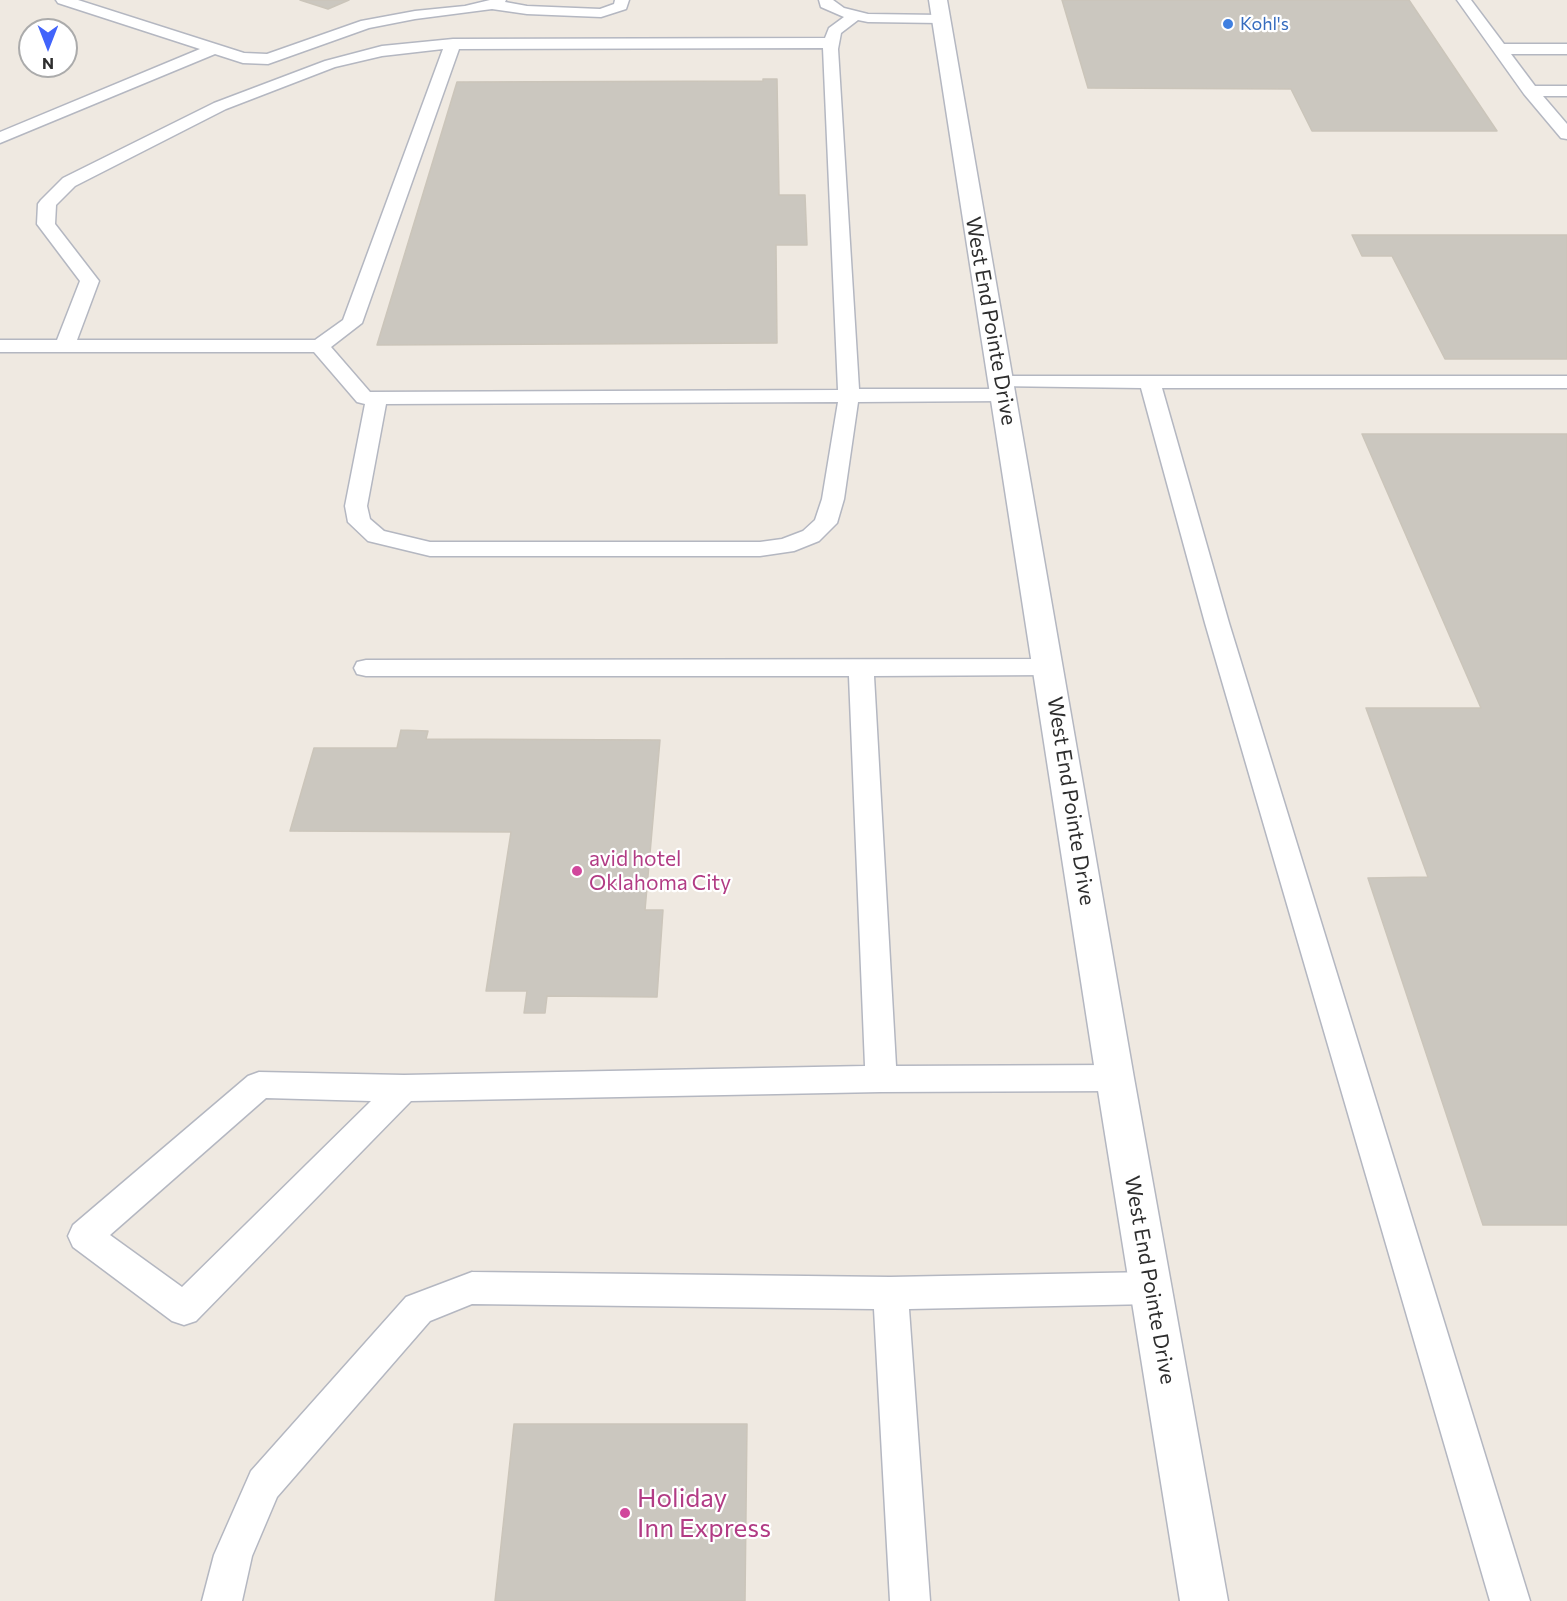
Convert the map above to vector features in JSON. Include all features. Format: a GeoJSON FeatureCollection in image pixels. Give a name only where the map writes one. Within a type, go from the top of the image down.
{"type":"FeatureCollection","features":[{"type":"Feature","properties":{"kind":"street","name":"West End Pointe Drive"},"geometry":{"type":"LineString","coordinates":[[939,10],[1115,1078],[1204,1601]]}},
{"type":"Feature","properties":{"kind":"lane"},"geometry":{"type":"LineString","coordinates":[[63,0],[243,58],[268,59],[366,24],[496,2],[527,10],[602,13],[621,6],[622,0]]}},
{"type":"Feature","properties":{"kind":"lane"},"geometry":{"type":"LineString","coordinates":[[826,0],[826,4],[838,11],[868,18],[939,10]]}},
{"type":"Feature","properties":{"kind":"lane"},"geometry":{"type":"LineString","coordinates":[[1464,0],[1530,91],[1567,134]]}},
{"type":"Feature","properties":{"kind":"lane"},"geometry":{"type":"LineString","coordinates":[[377,398],[356,506],[359,522],[376,536],[430,549],[759,549],[786,546],[811,536],[826,523],[833,499],[849,396],[831,43],[834,31],[855,15]]}},
{"type":"Feature","properties":{"kind":"lane"},"geometry":{"type":"LineString","coordinates":[[65,346],[90,281],[46,224],[47,204],[69,182],[220,106],[330,64],[382,51],[453,44],[831,43]]}},
{"type":"Feature","properties":{"kind":"lane"},"geometry":{"type":"LineString","coordinates":[[0,346],[320,346],[352,323],[453,44]]}},
{"type":"Feature","properties":{"kind":"lane"},"geometry":{"type":"LineString","coordinates":[[0,138],[214,49]]}},
{"type":"Feature","properties":{"kind":"lane"},"geometry":{"type":"LineString","coordinates":[[1500,49],[1567,50]]}},
{"type":"Feature","properties":{"kind":"lane"},"geometry":{"type":"LineString","coordinates":[[1530,91],[1567,91]]}},
{"type":"Feature","properties":{"kind":"lane"},"geometry":{"type":"LineString","coordinates":[[320,346],[364,398],[849,396],[1150,382],[1567,382]]}},
{"type":"Feature","properties":{"kind":"lane"},"geometry":{"type":"LineString","coordinates":[[1150,382],[1217,623],[1510,1601]]}},
{"type":"Feature","properties":{"kind":"lane"},"geometry":{"type":"LineString","coordinates":[[861,667],[881,1079]]}},
{"type":"Feature","properties":{"kind":"lane"},"geometry":{"type":"LineString","coordinates":[[366,668],[1049,667]]}},
{"type":"Feature","properties":{"kind":"lane"},"geometry":{"type":"LineString","coordinates":[[404,1088],[184,1309],[85,1236],[259,1085],[404,1088],[881,1079],[1115,1078]]}},
{"type":"Feature","properties":{"kind":"lane"},"geometry":{"type":"LineString","coordinates":[[222,1601],[233,1555],[264,1484],[418,1309],[472,1288],[890,1293],[1152,1288]]}},
{"type":"Feature","properties":{"kind":"lane"},"geometry":{"type":"LineString","coordinates":[[890,1293],[910,1601]]}},
{"type":"Feature","properties":{"kind":"building"},"geometry":{"type":"Polygon","coordinates":[[[300,0],[349,0],[328,9],[300,0]]]}},
{"type":"Feature","properties":{"kind":"building"},"geometry":{"type":"Polygon","coordinates":[[[1062,0],[1409,0],[1497,131],[1312,131],[1291,89],[1088,88],[1062,0]]]}},
{"type":"Feature","properties":{"kind":"building"},"geometry":{"type":"Polygon","coordinates":[[[763,79],[777,79],[779,195],[805,195],[807,245],[776,245],[777,343],[377,345],[457,82],[763,81],[763,79]]]}},
{"type":"Feature","properties":{"kind":"building"},"geometry":{"type":"Polygon","coordinates":[[[1352,235],[1567,235],[1567,359],[1445,359],[1392,256],[1362,256],[1352,235]]]}},
{"type":"Feature","properties":{"kind":"building"},"geometry":{"type":"Polygon","coordinates":[[[1362,434],[1567,434],[1567,1225],[1483,1225],[1368,878],[1428,877],[1366,708],[1481,708],[1362,434]]]}},
{"type":"Feature","properties":{"kind":"building","name":"avid hotel Oklahoma City"},"geometry":{"type":"Polygon","coordinates":[[[401,730],[428,731],[426,739],[660,740],[645,910],[663,910],[657,997],[547,996],[545,1013],[524,1013],[527,991],[486,991],[511,832],[290,831],[314,748],[397,748],[401,730]]]}},
{"type":"Feature","properties":{"kind":"building","name":"Holiday Inn Express"},"geometry":{"type":"Polygon","coordinates":[[[514,1424],[747,1424],[745,1601],[495,1601],[514,1424]]]}},
{"type":"Feature","properties":{"kind":"place","name":"Kohl's"},"geometry":{"type":"Point","coordinates":[1228,24]}},
{"type":"Feature","properties":{"kind":"place","name":"avid hotel Oklahoma City"},"geometry":{"type":"Point","coordinates":[577,871]}},
{"type":"Feature","properties":{"kind":"place","name":"Holiday Inn Express"},"geometry":{"type":"Point","coordinates":[625,1513]}}]}
